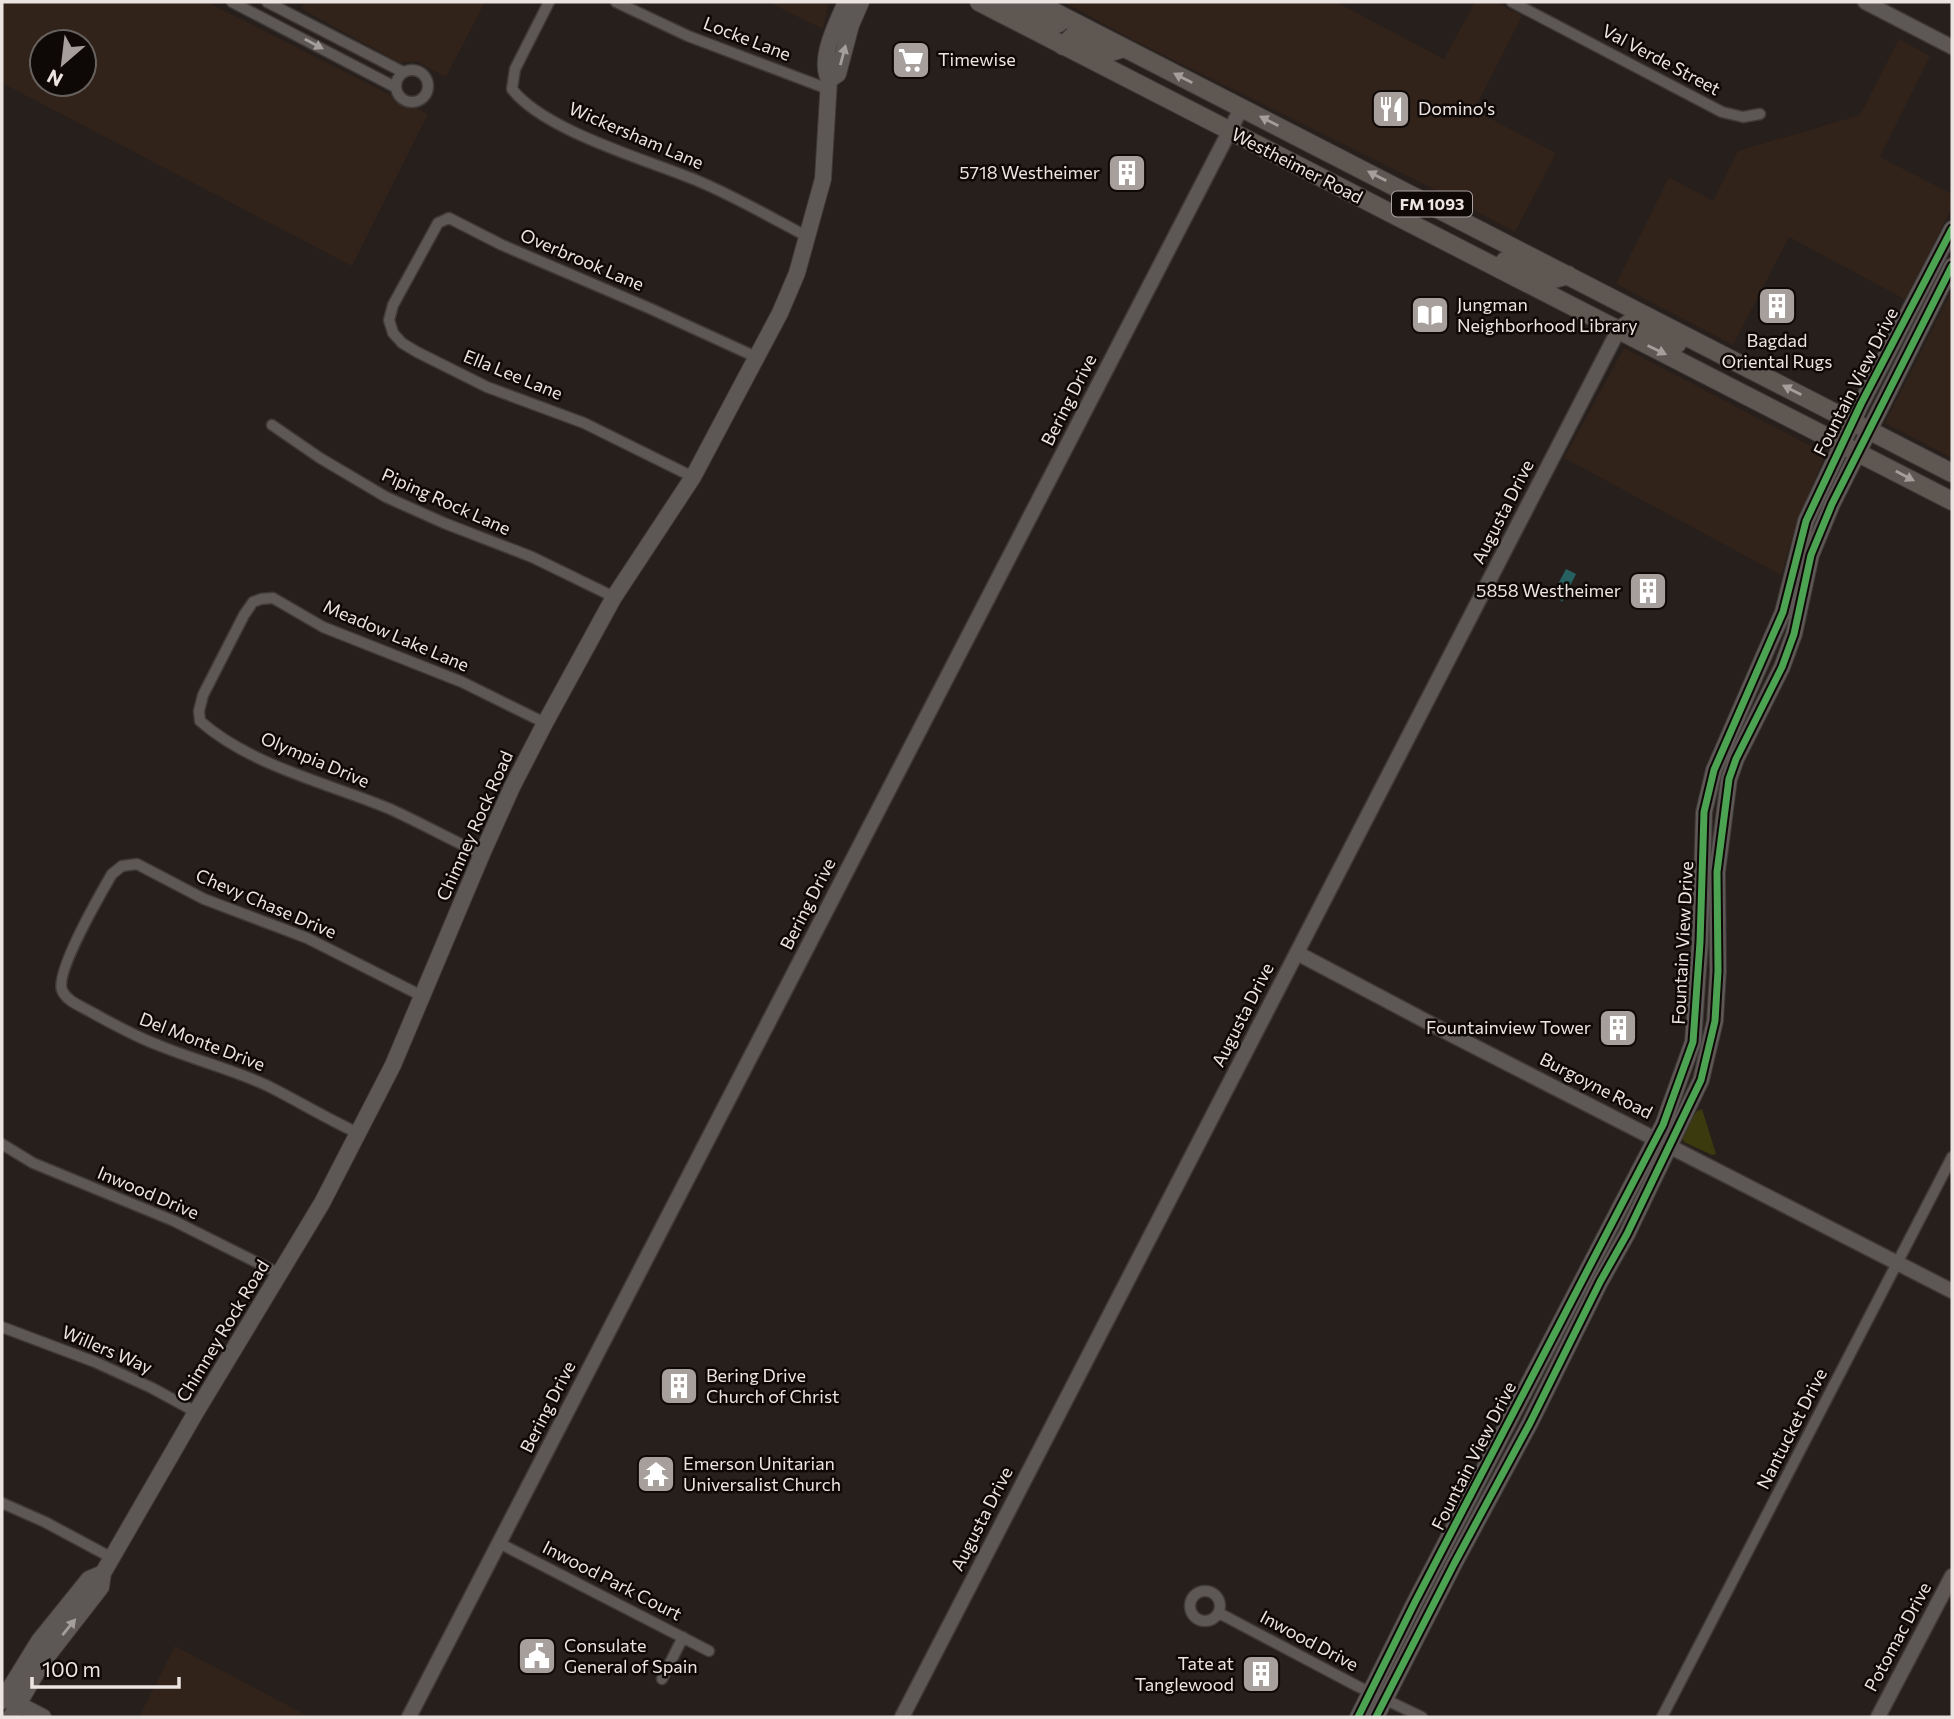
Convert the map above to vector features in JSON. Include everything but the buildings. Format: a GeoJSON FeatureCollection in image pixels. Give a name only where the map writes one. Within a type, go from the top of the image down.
{"type":"FeatureCollection","features":[{"type":"Feature","properties":{"kind":"main road","name":"Chimney Rock Road"},"geometry":{"type":"LineString","coordinates":[[7,1703],[39,1641],[89,1579],[103,1573],[114,1559],[196,1412],[321,1203],[393,1065],[482,854],[545,723],[614,597],[692,477],[780,313],[797,273],[823,178],[829,84],[838,74],[846,2]]}},
{"type":"Feature","properties":{"kind":"main road","name":"Chimney Rock Road"},"geometry":{"type":"LineString","coordinates":[[845,23],[861,2]]}},
{"type":"Feature","properties":{"kind":"main road","name":"Westheimer Road"},"geometry":{"type":"LineString","coordinates":[[979,2],[1055,48],[1230,131],[1952,501]]}},
{"type":"Feature","properties":{"kind":"main road"},"geometry":{"type":"LineString","coordinates":[[1006,2],[1051,26],[1059,23],[1062,16]]}},
{"type":"Feature","properties":{"kind":"main road","name":"Westheimer Road"},"geometry":{"type":"LineString","coordinates":[[1035,2],[1952,473]]}},
{"type":"Feature","properties":{"kind":"main road"},"geometry":{"type":"LineString","coordinates":[[1055,48],[1073,36],[1108,53],[1124,48]]}},
{"type":"Feature","properties":{"kind":"main road"},"geometry":{"type":"LineString","coordinates":[[1422,229],[1436,225],[1490,252],[1497,250],[1503,241]]}},
{"type":"Feature","properties":{"kind":"main road","name":"Fountain View Drive"},"geometry":{"type":"LineString","coordinates":[[1664,1142],[1693,1042],[1697,1012],[1704,812],[1714,770],[1729,756],[1791,614],[1806,521],[1853,421],[1952,229]]}},
{"type":"Feature","properties":{"kind":"main road"},"geometry":{"type":"LineString","coordinates":[[1500,269],[1505,261],[1509,260],[1550,280],[1568,275]]}},
{"type":"Feature","properties":{"kind":"main road"},"geometry":{"type":"LineString","coordinates":[[1935,263],[1951,269]]}},
{"type":"Feature","properties":{"kind":"main road","name":"Fountain View Drive"},"geometry":{"type":"LineString","coordinates":[[1795,596],[1832,504],[1951,269]]}},
{"type":"Feature","properties":{"kind":"main road"},"geometry":{"type":"LineString","coordinates":[[1618,331],[1633,323],[1677,344],[1689,338]]}},
{"type":"Feature","properties":{"kind":"main road","name":"Fountain View Drive"},"geometry":{"type":"LineString","coordinates":[[1496,1467],[1530,1423],[1593,1278],[1609,1226],[1701,1080],[1715,1021],[1718,971],[1717,872],[1729,779],[1729,756]]}},
{"type":"Feature","properties":{"kind":"main road"},"geometry":{"type":"LineString","coordinates":[[1698,970],[1718,971]]}},
{"type":"Feature","properties":{"kind":"main road","name":"Fountain View Drive"},"geometry":{"type":"LineString","coordinates":[[1358,1717],[1496,1467],[1537,1368],[1593,1278]]}},
{"type":"Feature","properties":{"kind":"main road"},"geometry":{"type":"LineString","coordinates":[[1537,1368],[1552,1376]]}},
{"type":"Feature","properties":{"kind":"main road","name":"Fountain View Drive"},"geometry":{"type":"LineString","coordinates":[[1376,1717],[1447,1560]]}},
{"type":"Feature","properties":{"kind":"main road"},"geometry":{"type":"LineString","coordinates":[[7,1703],[43,1717]]}},
{"type":"Feature","properties":{"kind":"street"},"geometry":{"type":"LineString","coordinates":[[232,2],[396,87]]}},
{"type":"Feature","properties":{"kind":"street"},"geometry":{"type":"LineString","coordinates":[[267,2],[284,6],[403,72]]}},
{"type":"Feature","properties":{"kind":"street","name":"Wickersham Lane"},"geometry":{"type":"LineString","coordinates":[[549,2],[514,69],[512,89],[520,100],[568,129],[699,181],[808,237]]}},
{"type":"Feature","properties":{"kind":"street","name":"Locke Lane"},"geometry":{"type":"LineString","coordinates":[[616,2],[688,36],[829,84]]}},
{"type":"Feature","properties":{"kind":"street","name":"Val Verde Street"},"geometry":{"type":"LineString","coordinates":[[1512,2],[1723,112],[1743,117],[1760,114]]}},
{"type":"Feature","properties":{"kind":"street"},"geometry":{"type":"LineString","coordinates":[[1866,2],[1952,47]]}},
{"type":"Feature","properties":{"kind":"street"},"geometry":{"type":"LineString","coordinates":[[275,24],[284,6]]}},
{"type":"Feature","properties":{"kind":"street"},"geometry":{"type":"LineString","coordinates":[[413,70],[422,73],[428,82],[427,93],[420,101],[411,103],[399,96],[397,79],[403,72],[413,70]]}},
{"type":"Feature","properties":{"kind":"street","name":"Bering Drive"},"geometry":{"type":"LineString","coordinates":[[409,1717],[1242,107]]}},
{"type":"Feature","properties":{"kind":"street","name":"Overbrook Lane"},"geometry":{"type":"LineString","coordinates":[[415,263],[438,222],[449,218],[502,245],[649,308],[756,358]]}},
{"type":"Feature","properties":{"kind":"street","name":"Ella Lee Lane"},"geometry":{"type":"LineString","coordinates":[[415,263],[393,305],[389,320],[393,333],[402,343],[487,387],[584,423],[692,477]]}},
{"type":"Feature","properties":{"kind":"street","name":"Augusta Drive"},"geometry":{"type":"LineString","coordinates":[[902,1717],[1618,331]]}},
{"type":"Feature","properties":{"kind":"street","name":"Piping Rock Lane"},"geometry":{"type":"LineString","coordinates":[[272,425],[320,458],[386,497],[532,557],[614,597]]}},
{"type":"Feature","properties":{"kind":"street","name":"Meadow Lake Lane"},"geometry":{"type":"LineString","coordinates":[[222,658],[253,602],[273,598],[323,627],[462,682],[545,723]]}},
{"type":"Feature","properties":{"kind":"street","name":"Olympia Drive"},"geometry":{"type":"LineString","coordinates":[[222,658],[198,711],[200,721],[214,734],[305,778],[390,810],[482,854]]}},
{"type":"Feature","properties":{"kind":"street","name":"Chevy Chase Drive"},"geometry":{"type":"LineString","coordinates":[[84,925],[112,874],[122,866],[137,864],[204,899],[307,938],[422,996]]}},
{"type":"Feature","properties":{"kind":"street","name":"Del Monte Drive"},"geometry":{"type":"LineString","coordinates":[[84,925],[61,975],[61,988],[68,999],[135,1035],[237,1073],[358,1133]]}},
{"type":"Feature","properties":{"kind":"street","name":"Burgoyne Road"},"geometry":{"type":"LineString","coordinates":[[1297,953],[1952,1291]]}},
{"type":"Feature","properties":{"kind":"street","name":"Inwood Drive"},"geometry":{"type":"LineString","coordinates":[[2,1144],[33,1163],[174,1222],[280,1274]]}},
{"type":"Feature","properties":{"kind":"street","name":"Nantucket Drive"},"geometry":{"type":"LineString","coordinates":[[1662,1717],[1952,1157]]}},
{"type":"Feature","properties":{"kind":"street","name":"Willers Way"},"geometry":{"type":"LineString","coordinates":[[2,1327],[95,1362],[196,1412]]}},
{"type":"Feature","properties":{"kind":"street"},"geometry":{"type":"LineString","coordinates":[[2,1503],[45,1522],[114,1559]]}},
{"type":"Feature","properties":{"kind":"street","name":"Inwood Park Court"},"geometry":{"type":"LineString","coordinates":[[499,1543],[709,1651]]}},
{"type":"Feature","properties":{"kind":"street","name":"Potomac Drive"},"geometry":{"type":"LineString","coordinates":[[1878,1717],[1952,1576]]}},
{"type":"Feature","properties":{"kind":"street","name":"Inwood Drive"},"geometry":{"type":"LineString","coordinates":[[1219,1613],[1422,1717]]}},
{"type":"Feature","properties":{"kind":"street"},"geometry":{"type":"LineString","coordinates":[[662,1679],[683,1637]]}},
{"type":"Feature","properties":{"kind":"shaded area"},"geometry":{"type":"Polygon","coordinates":[[[2,2],[207,2],[428,114],[352,266],[31,98],[98,98],[98,28],[28,28],[28,97],[2,83],[2,2]]]}},
{"type":"Feature","properties":{"kind":"shaded area"},"geometry":{"type":"Polygon","coordinates":[[[303,2],[485,2],[446,77],[416,61],[400,63],[302,9],[303,2]]]}},
{"type":"Feature","properties":{"kind":"shaded area"},"geometry":{"type":"Polygon","coordinates":[[[768,2],[829,2],[823,29],[768,2]]]}},
{"type":"Feature","properties":{"kind":"shaded area"},"geometry":{"type":"Polygon","coordinates":[[[1064,2],[1336,2],[1444,59],[1475,2],[1496,2],[1522,16],[1474,110],[1556,153],[1515,232],[1135,41],[1064,2]]]}},
{"type":"Feature","properties":{"kind":"shaded area"},"geometry":{"type":"Polygon","coordinates":[[[1899,39],[1930,56],[1880,157],[1952,194],[1952,207],[1906,300],[1789,237],[1733,345],[1616,284],[1669,177],[1713,201],[1738,151],[1860,115],[1899,39]]]}},
{"type":"Feature","properties":{"kind":"shaded area"},"geometry":{"type":"Polygon","coordinates":[[[1952,290],[1952,458],[1885,423],[1952,290]]]}},
{"type":"Feature","properties":{"kind":"shaded area"},"geometry":{"type":"Polygon","coordinates":[[[1624,348],[1826,454],[1796,525],[1781,575],[1564,458],[1624,348]]]}},
{"type":"Feature","properties":{"kind":"shaded area"},"geometry":{"type":"Polygon","coordinates":[[[1702,1109],[1716,1154],[1712,1155],[1684,1142],[1681,1135],[1697,1111],[1702,1109]]]}},
{"type":"Feature","properties":{"kind":"shaded area"},"geometry":{"type":"Polygon","coordinates":[[[175,1646],[310,1717],[139,1717],[175,1646]]]}},
{"type":"Feature","properties":{"kind":"water"},"geometry":{"type":"Polygon","coordinates":[[[1566,569],[1576,574],[1562,602],[1558,597],[1551,597],[1566,569]]]}},
{"type":"Feature","properties":{"kind":"cycle path"},"geometry":{"type":"LineString","coordinates":[[1358,1717],[1663,1125],[1693,1042],[1700,942],[1704,812],[1714,770],[1783,612],[1806,521],[1861,404],[1952,229]]}},
{"type":"Feature","properties":{"kind":"cycle path"},"geometry":{"type":"LineString","coordinates":[[1376,1717],[1627,1234],[1701,1080],[1715,1021],[1718,971],[1717,872],[1729,779],[1736,759],[1782,667],[1794,634],[1811,555],[1832,504],[1952,266]]}},
{"type":"Feature","properties":{"kind":"place","name":"Timewise"},"geometry":{"type":"Point","coordinates":[911,60]}},
{"type":"Feature","properties":{"kind":"place","name":"Domino's"},"geometry":{"type":"Point","coordinates":[1391,109]}},
{"type":"Feature","properties":{"kind":"place","name":"5718 Westheimer"},"geometry":{"type":"Point","coordinates":[1127,173]}},
{"type":"Feature","properties":{"kind":"place","name":"Bagdad Oriental Rugs"},"geometry":{"type":"Point","coordinates":[1777,306]}},
{"type":"Feature","properties":{"kind":"place","name":"Jungman Neighborhood Library"},"geometry":{"type":"Point","coordinates":[1430,315]}},
{"type":"Feature","properties":{"kind":"place","name":"5858 Westheimer"},"geometry":{"type":"Point","coordinates":[1648,591]}},
{"type":"Feature","properties":{"kind":"place","name":"Fountainview Tower"},"geometry":{"type":"Point","coordinates":[1618,1028]}},
{"type":"Feature","properties":{"kind":"place","name":"Bering Drive Church of Christ"},"geometry":{"type":"Point","coordinates":[679,1386]}},
{"type":"Feature","properties":{"kind":"place","name":"Emerson Unitarian Universalist Church"},"geometry":{"type":"Point","coordinates":[656,1474]}},
{"type":"Feature","properties":{"kind":"place","name":"Consulate General of Spain"},"geometry":{"type":"Point","coordinates":[537,1656]}},
{"type":"Feature","properties":{"kind":"place","name":"Tate at Tanglewood"},"geometry":{"type":"Point","coordinates":[1261,1674]}}]}
